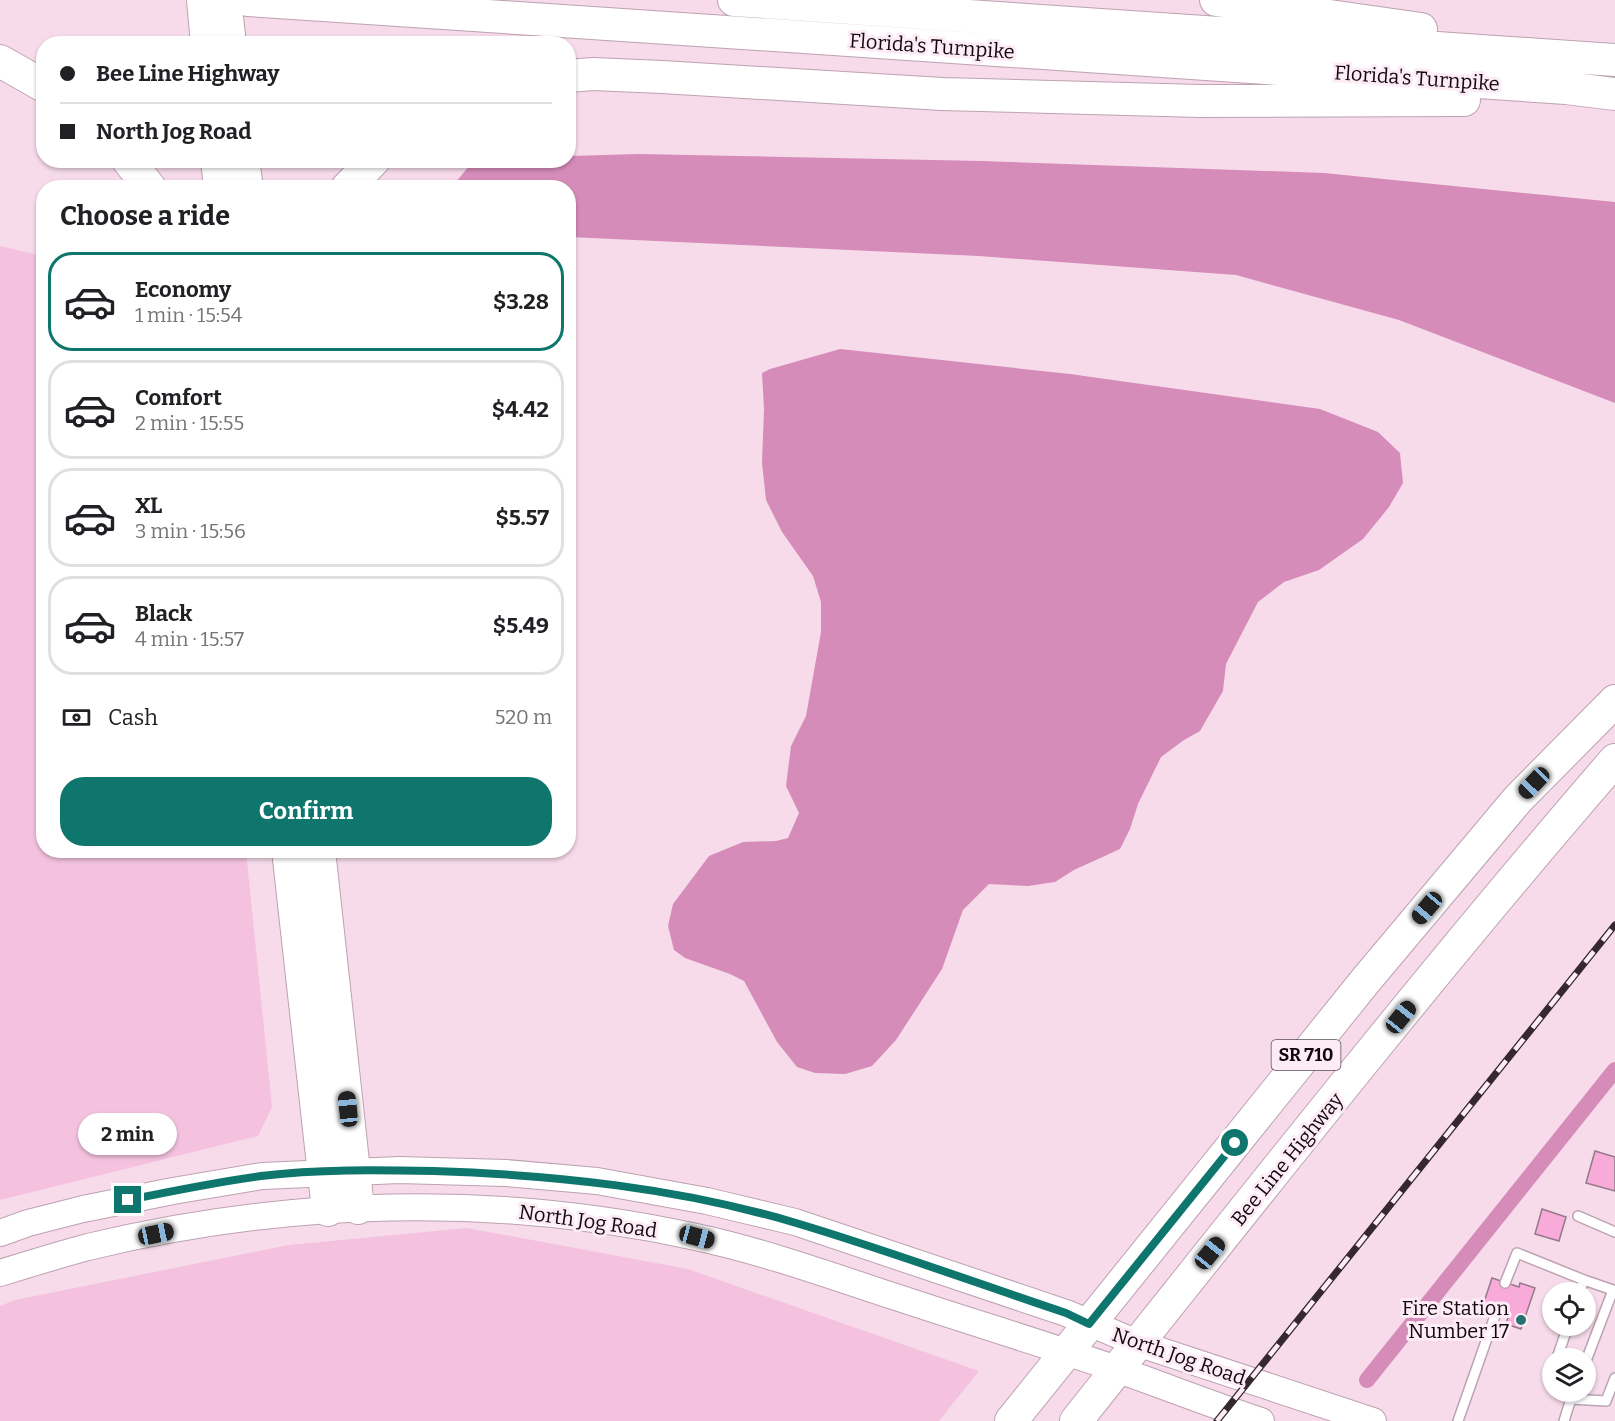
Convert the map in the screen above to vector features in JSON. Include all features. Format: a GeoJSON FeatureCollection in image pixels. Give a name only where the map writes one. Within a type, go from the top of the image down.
{"type":"FeatureCollection","features":[{"type":"Feature","properties":{"kind":"highway"},"geometry":{"type":"LineString","coordinates":[[203,0],[217,36]]}},
{"type":"Feature","properties":{"kind":"highway"},"geometry":{"type":"LineString","coordinates":[[219,36],[225,0]]}},
{"type":"Feature","properties":{"kind":"highway","name":"Florida's Turnpike"},"geometry":{"type":"LineString","coordinates":[[248,0],[1566,88],[1615,94]]}},
{"type":"Feature","properties":{"kind":"highway","name":"Florida's Turnpike"},"geometry":{"type":"LineString","coordinates":[[734,0],[1615,58]]}},
{"type":"Feature","properties":{"kind":"highway"},"geometry":{"type":"LineString","coordinates":[[1216,0],[1615,58]]}},
{"type":"Feature","properties":{"kind":"highway"},"geometry":{"type":"LineString","coordinates":[[0,61],[36,81]]}},
{"type":"Feature","properties":{"kind":"highway"},"geometry":{"type":"LineString","coordinates":[[576,75],[662,76],[942,94],[1200,101],[1615,100]]}},
{"type":"Feature","properties":{"kind":"highway"},"geometry":{"type":"LineString","coordinates":[[134,168],[144,180]]}},
{"type":"Feature","properties":{"kind":"highway"},"geometry":{"type":"LineString","coordinates":[[355,180],[366,168]]}},
{"type":"Feature","properties":{"kind":"highway","name":"SR 710"},"geometry":{"type":"LineString","coordinates":[[1011,1421],[1366,980],[1518,800],[1615,702]]}},
{"type":"Feature","properties":{"kind":"highway","name":"Bee Line Highway"},"geometry":{"type":"LineString","coordinates":[[1076,1421],[1536,851],[1615,760]]}},
{"type":"Feature","properties":{"kind":"highway"},"geometry":{"type":"LineString","coordinates":[[289,858],[323,1172],[343,1209]]}},
{"type":"Feature","properties":{"kind":"highway"},"geometry":{"type":"LineString","coordinates":[[320,858],[355,1171],[343,1209]]}},
{"type":"Feature","properties":{"kind":"main road","name":"North Jog Road"},"geometry":{"type":"LineString","coordinates":[[0,1233],[72,1212],[173,1191],[262,1176],[399,1170],[531,1175],[597,1181],[707,1200],[795,1222],[1055,1310],[1137,1343],[1374,1421]]}},
{"type":"Feature","properties":{"kind":"main road","name":"North Jog Road"},"geometry":{"type":"LineString","coordinates":[[0,1273],[87,1248],[178,1229],[270,1215],[396,1206],[528,1211],[593,1218],[697,1237],[782,1260],[1117,1370],[1261,1421]]}},
{"type":"Feature","properties":{"kind":"lane"},"geometry":{"type":"LineString","coordinates":[[1578,1216],[1615,1232]]}},
{"type":"Feature","properties":{"kind":"lane"},"geometry":{"type":"LineString","coordinates":[[1505,1283],[1517,1253],[1584,1280],[1615,1289],[1591,1348]]}},
{"type":"Feature","properties":{"kind":"lane"},"geometry":{"type":"LineString","coordinates":[[1458,1421],[1497,1310]]}},
{"type":"Feature","properties":{"kind":"lane"},"geometry":{"type":"LineString","coordinates":[[1596,1399],[1606,1401],[1615,1378]]}},
{"type":"Feature","properties":{"kind":"lane"},"geometry":{"type":"LineString","coordinates":[[1564,1421],[1569,1402]]}},
{"type":"Feature","properties":{"kind":"shaded area"},"geometry":{"type":"Polygon","coordinates":[[[639,154],[982,161],[1324,173],[1615,202],[1615,403],[1399,320],[1236,275],[979,256],[576,237],[576,180],[458,180],[467,168],[576,168],[576,156],[639,154]]]}},
{"type":"Feature","properties":{"kind":"shaded area"},"geometry":{"type":"Polygon","coordinates":[[[0,246],[36,254],[36,858],[247,858],[272,1107],[258,1136],[0,1200],[0,246]]]}},
{"type":"Feature","properties":{"kind":"shaded area"},"geometry":{"type":"Polygon","coordinates":[[[840,349],[1070,374],[1320,409],[1378,432],[1400,453],[1403,483],[1389,507],[1363,539],[1319,570],[1284,582],[1258,602],[1226,664],[1223,691],[1200,731],[1161,757],[1138,804],[1130,829],[1120,849],[1074,870],[1055,882],[1028,886],[989,884],[963,910],[942,969],[896,1040],[872,1066],[845,1074],[815,1073],[797,1067],[777,1042],[744,981],[685,958],[674,950],[668,926],[673,904],[709,856],[743,842],[776,841],[788,838],[799,813],[786,786],[791,746],[806,716],[821,632],[821,602],[813,576],[782,532],[766,500],[762,463],[764,409],[762,373],[840,349]]]}},
{"type":"Feature","properties":{"kind":"shaded area"},"geometry":{"type":"Polygon","coordinates":[[[467,1228],[688,1269],[979,1371],[939,1421],[0,1421],[0,1306],[15,1300],[289,1245],[467,1228]]]}},
{"type":"Feature","properties":{"kind":"building"},"geometry":{"type":"Polygon","coordinates":[[[1595,1151],[1615,1157],[1615,1191],[1586,1183],[1595,1151]]]}},
{"type":"Feature","properties":{"kind":"building"},"geometry":{"type":"Polygon","coordinates":[[[1542,1209],[1566,1217],[1559,1241],[1535,1234],[1542,1209]]]}},
{"type":"Feature","properties":{"kind":"building"},"geometry":{"type":"Polygon","coordinates":[[[1492,1278],[1519,1287],[1520,1283],[1535,1288],[1521,1329],[1506,1324],[1509,1314],[1483,1305],[1492,1278]]]}},
{"type":"Feature","properties":{"kind":"waterway"},"geometry":{"type":"LineString","coordinates":[[1367,1380],[1615,1070]]}},
{"type":"Feature","properties":{"kind":"railway"},"geometry":{"type":"LineString","coordinates":[[1217,1421],[1615,925]]}},
{"type":"Feature","properties":{"kind":"place","name":"Fire Station Number 17"},"geometry":{"type":"Point","coordinates":[1521,1320]}},
{"type":"Feature","properties":{"kind":"route"},"geometry":{"type":"LineString","coordinates":[[128,1200],[262,1176],[323,1172],[399,1170],[506,1173],[597,1181],[707,1200],[795,1222],[1066,1313],[1089,1324],[1235,1143]]}}]}
